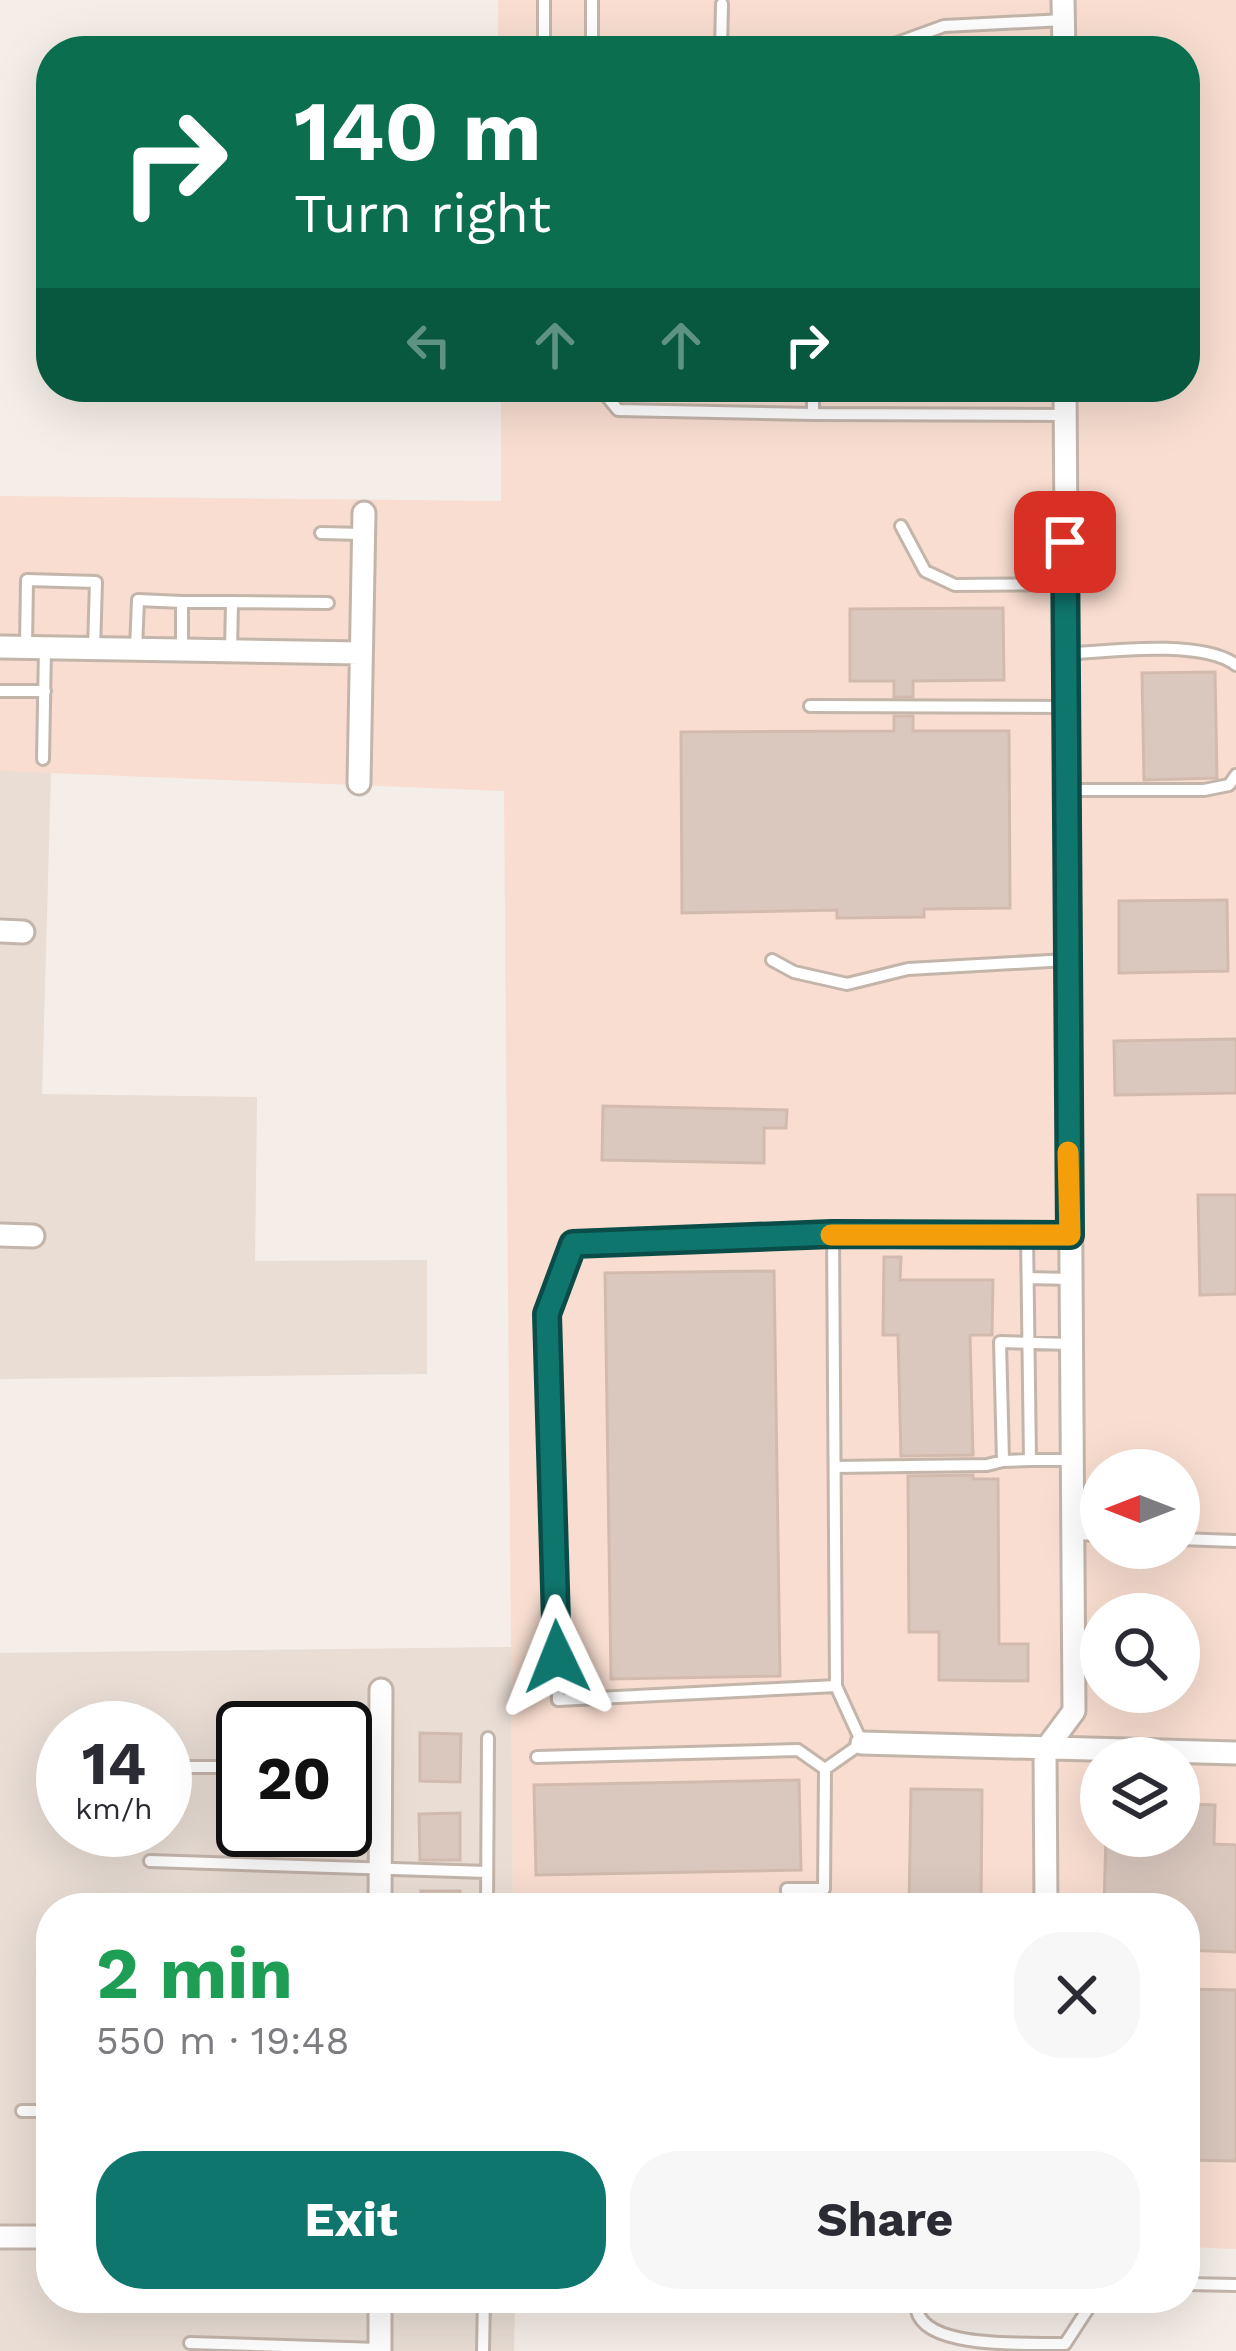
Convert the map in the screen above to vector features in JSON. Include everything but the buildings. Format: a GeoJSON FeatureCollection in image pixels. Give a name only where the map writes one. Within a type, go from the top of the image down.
{"type":"FeatureCollection","features":[{"type":"Feature","properties":{"kind":"street"},"geometry":{"type":"LineString","coordinates":[[1046,1893],[1045,1750],[1073,1711],[1065,402]]}},
{"type":"Feature","properties":{"kind":"street"},"geometry":{"type":"LineString","coordinates":[[359,782],[364,524]]}},
{"type":"Feature","properties":{"kind":"street"},"geometry":{"type":"LineString","coordinates":[[0,647],[361,653]]}},
{"type":"Feature","properties":{"kind":"street"},"geometry":{"type":"LineString","coordinates":[[0,1235],[33,1236]]}},
{"type":"Feature","properties":{"kind":"street"},"geometry":{"type":"LineString","coordinates":[[380,1690],[380,1893]]}},
{"type":"Feature","properties":{"kind":"street"},"geometry":{"type":"LineString","coordinates":[[862,1743],[1236,1753]]}},
{"type":"Feature","properties":{"kind":"street"},"geometry":{"type":"LineString","coordinates":[[0,2237],[36,2237]]}},
{"type":"Feature","properties":{"kind":"street"},"geometry":{"type":"LineString","coordinates":[[380,2313],[380,2350]]}},
{"type":"Feature","properties":{"kind":"lane"},"geometry":{"type":"LineString","coordinates":[[544,0],[544,36]]}},
{"type":"Feature","properties":{"kind":"lane"},"geometry":{"type":"LineString","coordinates":[[592,0],[592,36]]}},
{"type":"Feature","properties":{"kind":"lane"},"geometry":{"type":"LineString","coordinates":[[721,36],[722,4]]}},
{"type":"Feature","properties":{"kind":"lane"},"geometry":{"type":"LineString","coordinates":[[916,36],[944,26],[1063,10]]}},
{"type":"Feature","properties":{"kind":"lane"},"geometry":{"type":"LineString","coordinates":[[612,402],[618,410],[1065,415]]}},
{"type":"Feature","properties":{"kind":"lane"},"geometry":{"type":"LineString","coordinates":[[813,402],[813,414]]}},
{"type":"Feature","properties":{"kind":"lane"},"geometry":{"type":"LineString","coordinates":[[321,533],[364,524]]}},
{"type":"Feature","properties":{"kind":"lane"},"geometry":{"type":"LineString","coordinates":[[901,526],[925,571],[955,585],[1066,584]]}},
{"type":"Feature","properties":{"kind":"lane"},"geometry":{"type":"LineString","coordinates":[[43,759],[45,691],[27,580],[96,582],[94,649]]}},
{"type":"Feature","properties":{"kind":"lane"},"geometry":{"type":"LineString","coordinates":[[136,650],[138,600],[328,603]]}},
{"type":"Feature","properties":{"kind":"lane"},"geometry":{"type":"LineString","coordinates":[[182,602],[182,650]]}},
{"type":"Feature","properties":{"kind":"lane"},"geometry":{"type":"LineString","coordinates":[[231,651],[232,602]]}},
{"type":"Feature","properties":{"kind":"lane"},"geometry":{"type":"LineString","coordinates":[[1066,654],[1186,651],[1222,654],[1236,665]]}},
{"type":"Feature","properties":{"kind":"lane"},"geometry":{"type":"LineString","coordinates":[[0,691],[45,691]]}},
{"type":"Feature","properties":{"kind":"lane"},"geometry":{"type":"LineString","coordinates":[[810,706],[1066,707]]}},
{"type":"Feature","properties":{"kind":"lane"},"geometry":{"type":"LineString","coordinates":[[1066,790],[1204,790],[1229,785],[1236,775]]}},
{"type":"Feature","properties":{"kind":"lane"},"geometry":{"type":"LineString","coordinates":[[772,960],[794,972],[847,984],[908,970],[1067,960]]}},
{"type":"Feature","properties":{"kind":"lane"},"geometry":{"type":"LineString","coordinates":[[836,1686],[558,1700],[547,1314],[573,1244],[832,1234],[1070,1235]]}},
{"type":"Feature","properties":{"kind":"lane"},"geometry":{"type":"LineString","coordinates":[[825,1768],[862,1743],[836,1686],[832,1234]]}},
{"type":"Feature","properties":{"kind":"lane"},"geometry":{"type":"LineString","coordinates":[[1027,1235],[1030,1460]]}},
{"type":"Feature","properties":{"kind":"lane"},"geometry":{"type":"LineString","coordinates":[[1028,1278],[1070,1279]]}},
{"type":"Feature","properties":{"kind":"lane"},"geometry":{"type":"LineString","coordinates":[[1003,1461],[1000,1342],[1070,1345]]}},
{"type":"Feature","properties":{"kind":"lane"},"geometry":{"type":"LineString","coordinates":[[835,1467],[1071,1460]]}},
{"type":"Feature","properties":{"kind":"lane"},"geometry":{"type":"LineString","coordinates":[[1071,1534],[1080,1534]]}},
{"type":"Feature","properties":{"kind":"lane"},"geometry":{"type":"LineString","coordinates":[[1200,1540],[1236,1541]]}},
{"type":"Feature","properties":{"kind":"lane"},"geometry":{"type":"LineString","coordinates":[[488,1738],[488,1893]]}},
{"type":"Feature","properties":{"kind":"lane"},"geometry":{"type":"LineString","coordinates":[[372,1751],[380,1750]]}},
{"type":"Feature","properties":{"kind":"lane"},"geometry":{"type":"LineString","coordinates":[[537,1757],[798,1750],[825,1768]]}},
{"type":"Feature","properties":{"kind":"lane"},"geometry":{"type":"LineString","coordinates":[[787,1893],[787,1889],[824,1889],[825,1768]]}},
{"type":"Feature","properties":{"kind":"lane"},"geometry":{"type":"LineString","coordinates":[[372,1783],[380,1783]]}},
{"type":"Feature","properties":{"kind":"lane"},"geometry":{"type":"LineString","coordinates":[[150,1861],[487,1872]]}},
{"type":"Feature","properties":{"kind":"lane"},"geometry":{"type":"LineString","coordinates":[[22,2111],[36,2111]]}},
{"type":"Feature","properties":{"kind":"lane"},"geometry":{"type":"LineString","coordinates":[[1200,2284],[1236,2285]]}},
{"type":"Feature","properties":{"kind":"lane"},"geometry":{"type":"LineString","coordinates":[[483,2351],[484,2313]]}},
{"type":"Feature","properties":{"kind":"lane"},"geometry":{"type":"LineString","coordinates":[[916,2313],[923,2330],[946,2342],[1065,2344],[1086,2313]]}},
{"type":"Feature","properties":{"kind":"lane"},"geometry":{"type":"LineString","coordinates":[[190,2344],[380,2350]]}},
{"type":"Feature","properties":{"kind":"shaded area"},"geometry":{"type":"Polygon","coordinates":[[[498,0],[1236,0],[1236,2249],[1200,2248],[1200,1893],[513,1893],[504,791],[0,771],[0,496],[501,501],[501,402],[1200,402],[1200,36],[498,36],[498,0]]]}},
{"type":"Feature","properties":{"kind":"shaded area"},"geometry":{"type":"Polygon","coordinates":[[[0,771],[51,771],[42,1094],[257,1097],[255,1261],[427,1260],[427,1374],[0,1379],[0,771]]]}},
{"type":"Feature","properties":{"kind":"shaded area"},"geometry":{"type":"Polygon","coordinates":[[[511,1647],[513,1893],[36,1893],[36,2313],[515,2313],[514,2351],[0,2351],[0,1653],[511,1647]]]}},
{"type":"Feature","properties":{"kind":"slow traffic"},"geometry":{"type":"LineString","coordinates":[[831,1235],[1070,1235],[1068,1152]]}},
{"type":"Feature","properties":{"kind":"route"},"geometry":{"type":"LineString","coordinates":[[557,1657],[547,1314],[573,1244],[832,1234],[1070,1235],[1065,542]]}}]}
